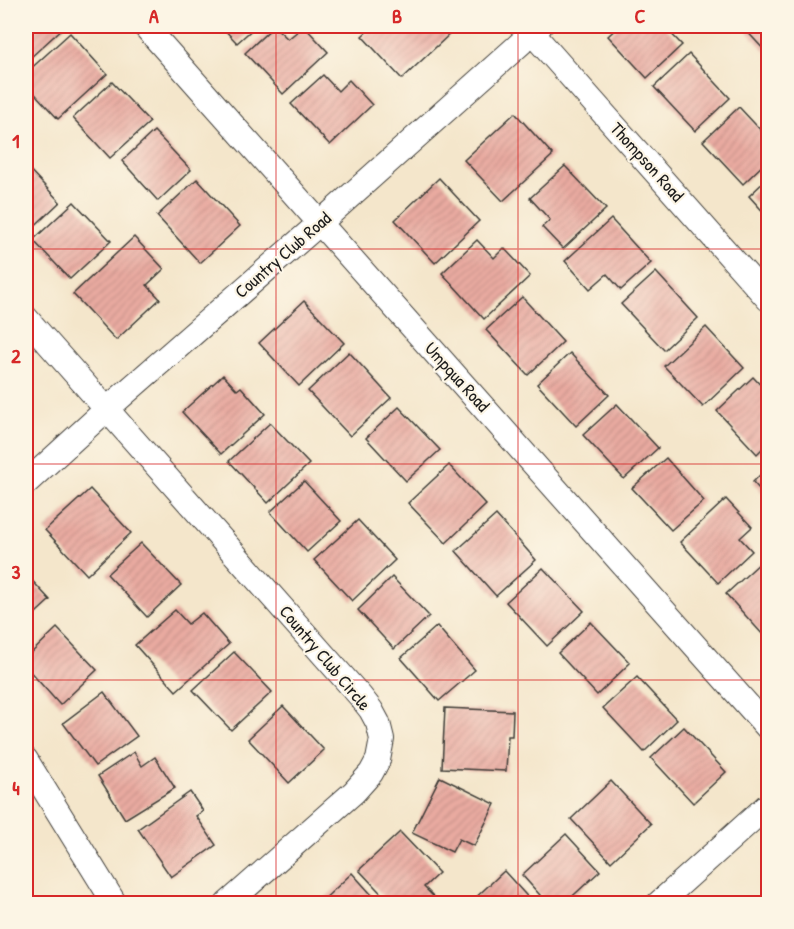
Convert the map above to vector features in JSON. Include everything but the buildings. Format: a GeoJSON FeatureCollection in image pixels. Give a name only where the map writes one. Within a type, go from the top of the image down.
{"type":"FeatureCollection","features":[{"type":"Feature","properties":{"kind":"street","name":"Umpqua Road"},"geometry":{"type":"LineString","coordinates":[[146,26],[768,728]]}},
{"type":"Feature","properties":{"kind":"street","name":"Country Club Road"},"geometry":{"type":"LineString","coordinates":[[26,483],[321,222],[533,28]]}},
{"type":"Feature","properties":{"kind":"street","name":"Thompson Road"},"geometry":{"type":"LineString","coordinates":[[533,28],[768,298]]}},
{"type":"Feature","properties":{"kind":"street","name":"Country Club Circle"},"geometry":{"type":"LineString","coordinates":[[26,318],[360,696],[378,723],[382,739],[378,760],[371,773],[354,792],[227,903]]}},
{"type":"Feature","properties":{"kind":"street"},"geometry":{"type":"LineString","coordinates":[[26,760],[116,903]]}},
{"type":"Feature","properties":{"kind":"street"},"geometry":{"type":"LineString","coordinates":[[658,903],[768,805]]}}]}
